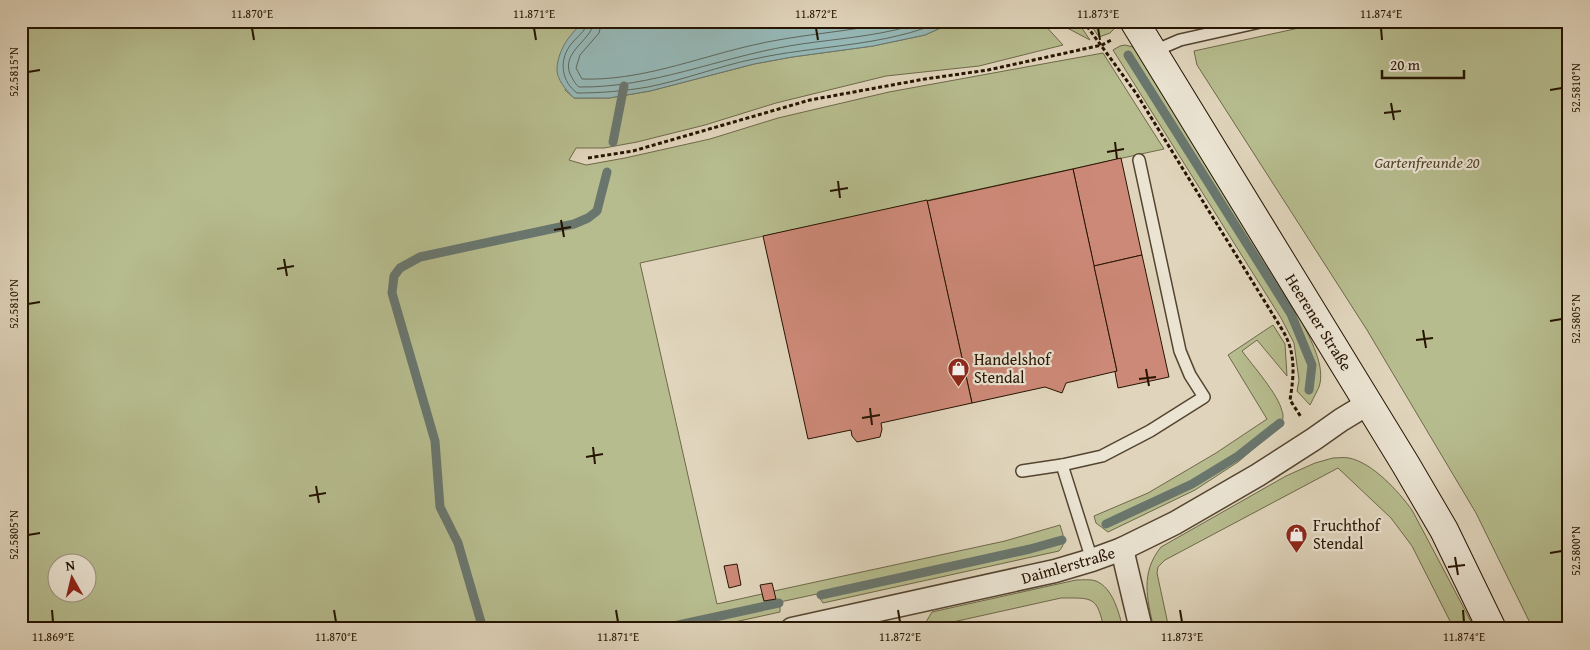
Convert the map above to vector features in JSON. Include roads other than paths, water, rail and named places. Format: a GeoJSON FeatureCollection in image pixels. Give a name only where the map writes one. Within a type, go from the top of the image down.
{"type":"FeatureCollection","features":[{"type":"Feature","properties":{"kind":"main road","name":"Heerener Straße"},"geometry":{"type":"LineString","coordinates":[[1136,25],[1369,403],[1444,530],[1492,629]]}},
{"type":"Feature","properties":{"kind":"street","name":"Daimlerstraße"},"geometry":{"type":"LineString","coordinates":[[792,629],[1055,571],[1122,549],[1175,523],[1219,498],[1369,403]]}},
{"type":"Feature","properties":{"kind":"street"},"geometry":{"type":"LineString","coordinates":[[1122,549],[1141,629]]}},
{"type":"Feature","properties":{"kind":"lane"},"geometry":{"type":"LineString","coordinates":[[1152,52],[1180,40],[1265,21]]}},
{"type":"Feature","properties":{"kind":"lane"},"geometry":{"type":"LineString","coordinates":[[1022,471],[1102,456],[1150,431],[1204,397],[1190,375],[1180,351],[1140,160]]}},
{"type":"Feature","properties":{"kind":"lane"},"geometry":{"type":"LineString","coordinates":[[1062,465],[1092,560]]}},
{"type":"Feature","properties":{"kind":"water"},"geometry":{"type":"Polygon","coordinates":[[[586,21],[956,21],[925,35],[873,46],[754,64],[650,91],[609,98],[574,98],[558,76],[558,61],[566,42],[575,30],[586,21]]]}},
{"type":"Feature","properties":{"kind":"waterway"},"geometry":{"type":"LineString","coordinates":[[1128,55],[1291,314],[1312,365],[1309,390]]}},
{"type":"Feature","properties":{"kind":"waterway"},"geometry":{"type":"LineString","coordinates":[[613,142],[624,86]]}},
{"type":"Feature","properties":{"kind":"waterway"},"geometry":{"type":"LineString","coordinates":[[483,629],[458,543],[440,507],[435,441],[392,293],[394,276],[400,268],[420,257],[574,224],[588,218],[597,211],[607,172]]}},
{"type":"Feature","properties":{"kind":"waterway"},"geometry":{"type":"LineString","coordinates":[[1106,524],[1192,484],[1238,456],[1280,423]]}},
{"type":"Feature","properties":{"kind":"waterway"},"geometry":{"type":"LineString","coordinates":[[821,595],[1030,549],[1062,540]]}},
{"type":"Feature","properties":{"kind":"waterway"},"geometry":{"type":"LineString","coordinates":[[660,629],[779,603]]}},
{"type":"Feature","properties":{"kind":"place","name":"Handelshof Stendal"},"geometry":{"type":"Point","coordinates":[958,387]}},
{"type":"Feature","properties":{"kind":"place","name":"Fruchthof Stendal"},"geometry":{"type":"Point","coordinates":[1297,553]}},
{"type":"Feature","properties":{"kind":"park label","name":"Gartenfreunde 20"},"geometry":{"type":"Point","coordinates":[1427,162]}}]}
